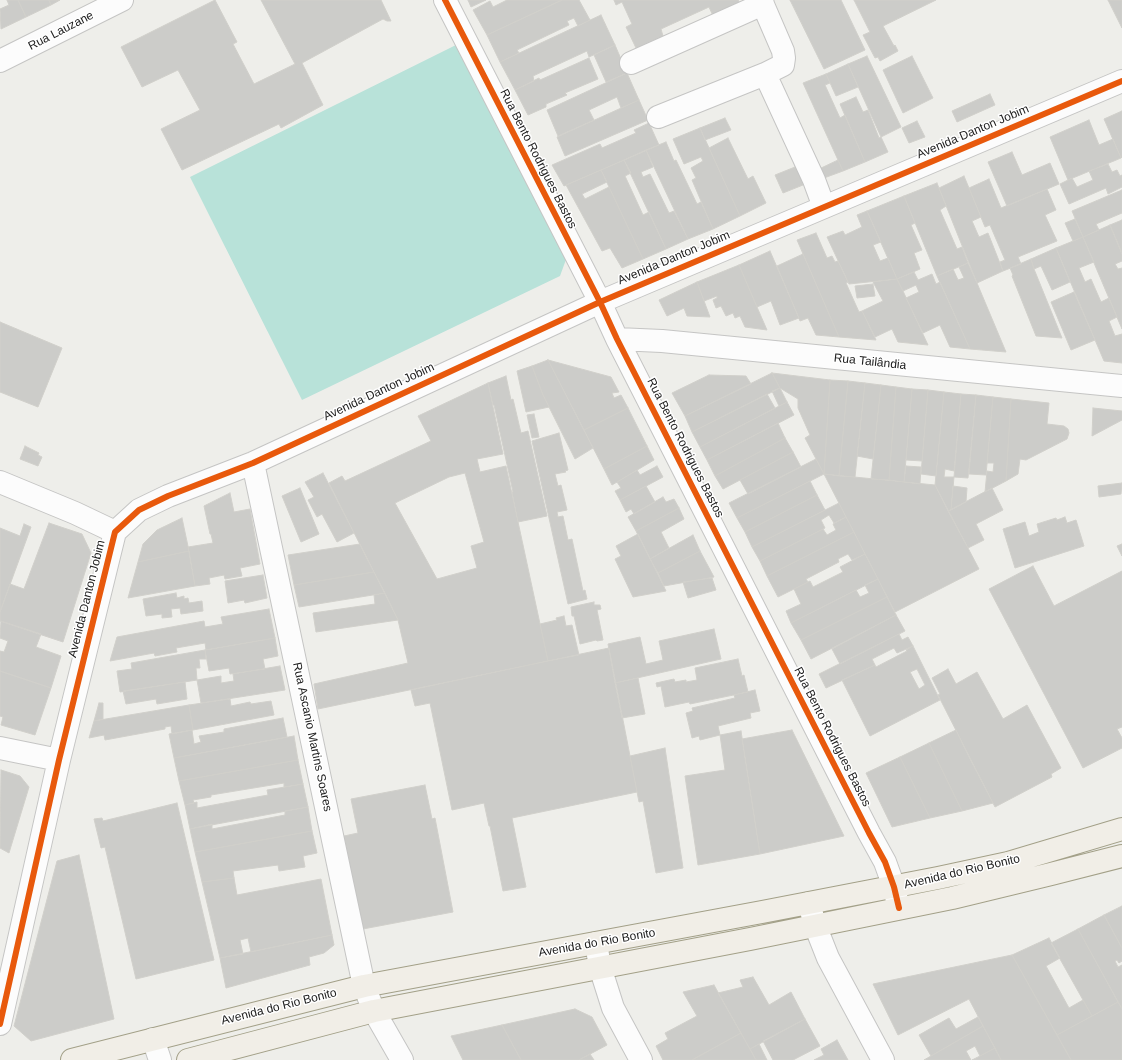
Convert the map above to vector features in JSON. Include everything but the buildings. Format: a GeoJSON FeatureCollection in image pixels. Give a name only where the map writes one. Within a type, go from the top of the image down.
{"type":"FeatureCollection","features":[{"type":"Feature","properties":{"kind":"main road","name":"Avenida do Rio Bonito"},"geometry":{"type":"LineString","coordinates":[[72,1060],[364,986],[894,887],[1008,863],[1122,829]]}},
{"type":"Feature","properties":{"kind":"main road","name":"Avenida do Rio Bonito"},"geometry":{"type":"LineString","coordinates":[[188,1060],[374,1010],[750,939],[952,898],[1122,856]]}},
{"type":"Feature","properties":{"kind":"street","name":"Rua Lauzane"},"geometry":{"type":"LineString","coordinates":[[0,61],[122,0]]}},
{"type":"Feature","properties":{"kind":"street","name":"Rua Bento Rodrigues Bastos"},"geometry":{"type":"LineString","coordinates":[[445,0],[600,302],[617,339],[868,833],[885,862],[894,887],[899,908]]}},
{"type":"Feature","properties":{"kind":"street"},"geometry":{"type":"LineString","coordinates":[[631,63],[762,2],[783,51],[784,58],[782,65],[765,74],[658,117]]}},
{"type":"Feature","properties":{"kind":"street"},"geometry":{"type":"LineString","coordinates":[[765,74],[814,180],[824,206]]}},
{"type":"Feature","properties":{"kind":"street","name":"Avenida Danton Jobim"},"geometry":{"type":"LineString","coordinates":[[1,1017],[59,760],[116,532],[139,510],[168,496],[253,463],[600,302],[1122,81]]}},
{"type":"Feature","properties":{"kind":"street","name":"Rua Tailândia"},"geometry":{"type":"LineString","coordinates":[[617,339],[662,341],[1122,386]]}},
{"type":"Feature","properties":{"kind":"street","name":"Rua Ascanio Martins Soares"},"geometry":{"type":"LineString","coordinates":[[253,463],[364,986],[374,1010],[402,1060]]}},
{"type":"Feature","properties":{"kind":"street"},"geometry":{"type":"LineString","coordinates":[[0,482],[116,532]]}},
{"type":"Feature","properties":{"kind":"street"},"geometry":{"type":"LineString","coordinates":[[0,748],[59,760]]}},
{"type":"Feature","properties":{"kind":"street"},"geometry":{"type":"LineString","coordinates":[[809,903],[815,925],[828,958],[883,1060]]}},
{"type":"Feature","properties":{"kind":"street"},"geometry":{"type":"LineString","coordinates":[[596,943],[600,967],[613,1008],[641,1060]]}},
{"type":"Feature","properties":{"kind":"street"},"geometry":{"type":"LineString","coordinates":[[153,1039],[160,1060]]}},
{"type":"Feature","properties":{"kind":"shaded area"},"geometry":{"type":"Polygon","coordinates":[[[460,43],[568,254],[560,276],[302,400],[190,177],[460,43]]]}},
{"type":"Feature","properties":{"kind":"cycle path"},"geometry":{"type":"LineString","coordinates":[[445,0],[885,862],[894,887],[899,908]]}},
{"type":"Feature","properties":{"kind":"cycle path"},"geometry":{"type":"LineString","coordinates":[[0,1024],[59,760],[115,532],[139,510],[168,496],[253,463],[600,302],[1122,81]]}}]}
